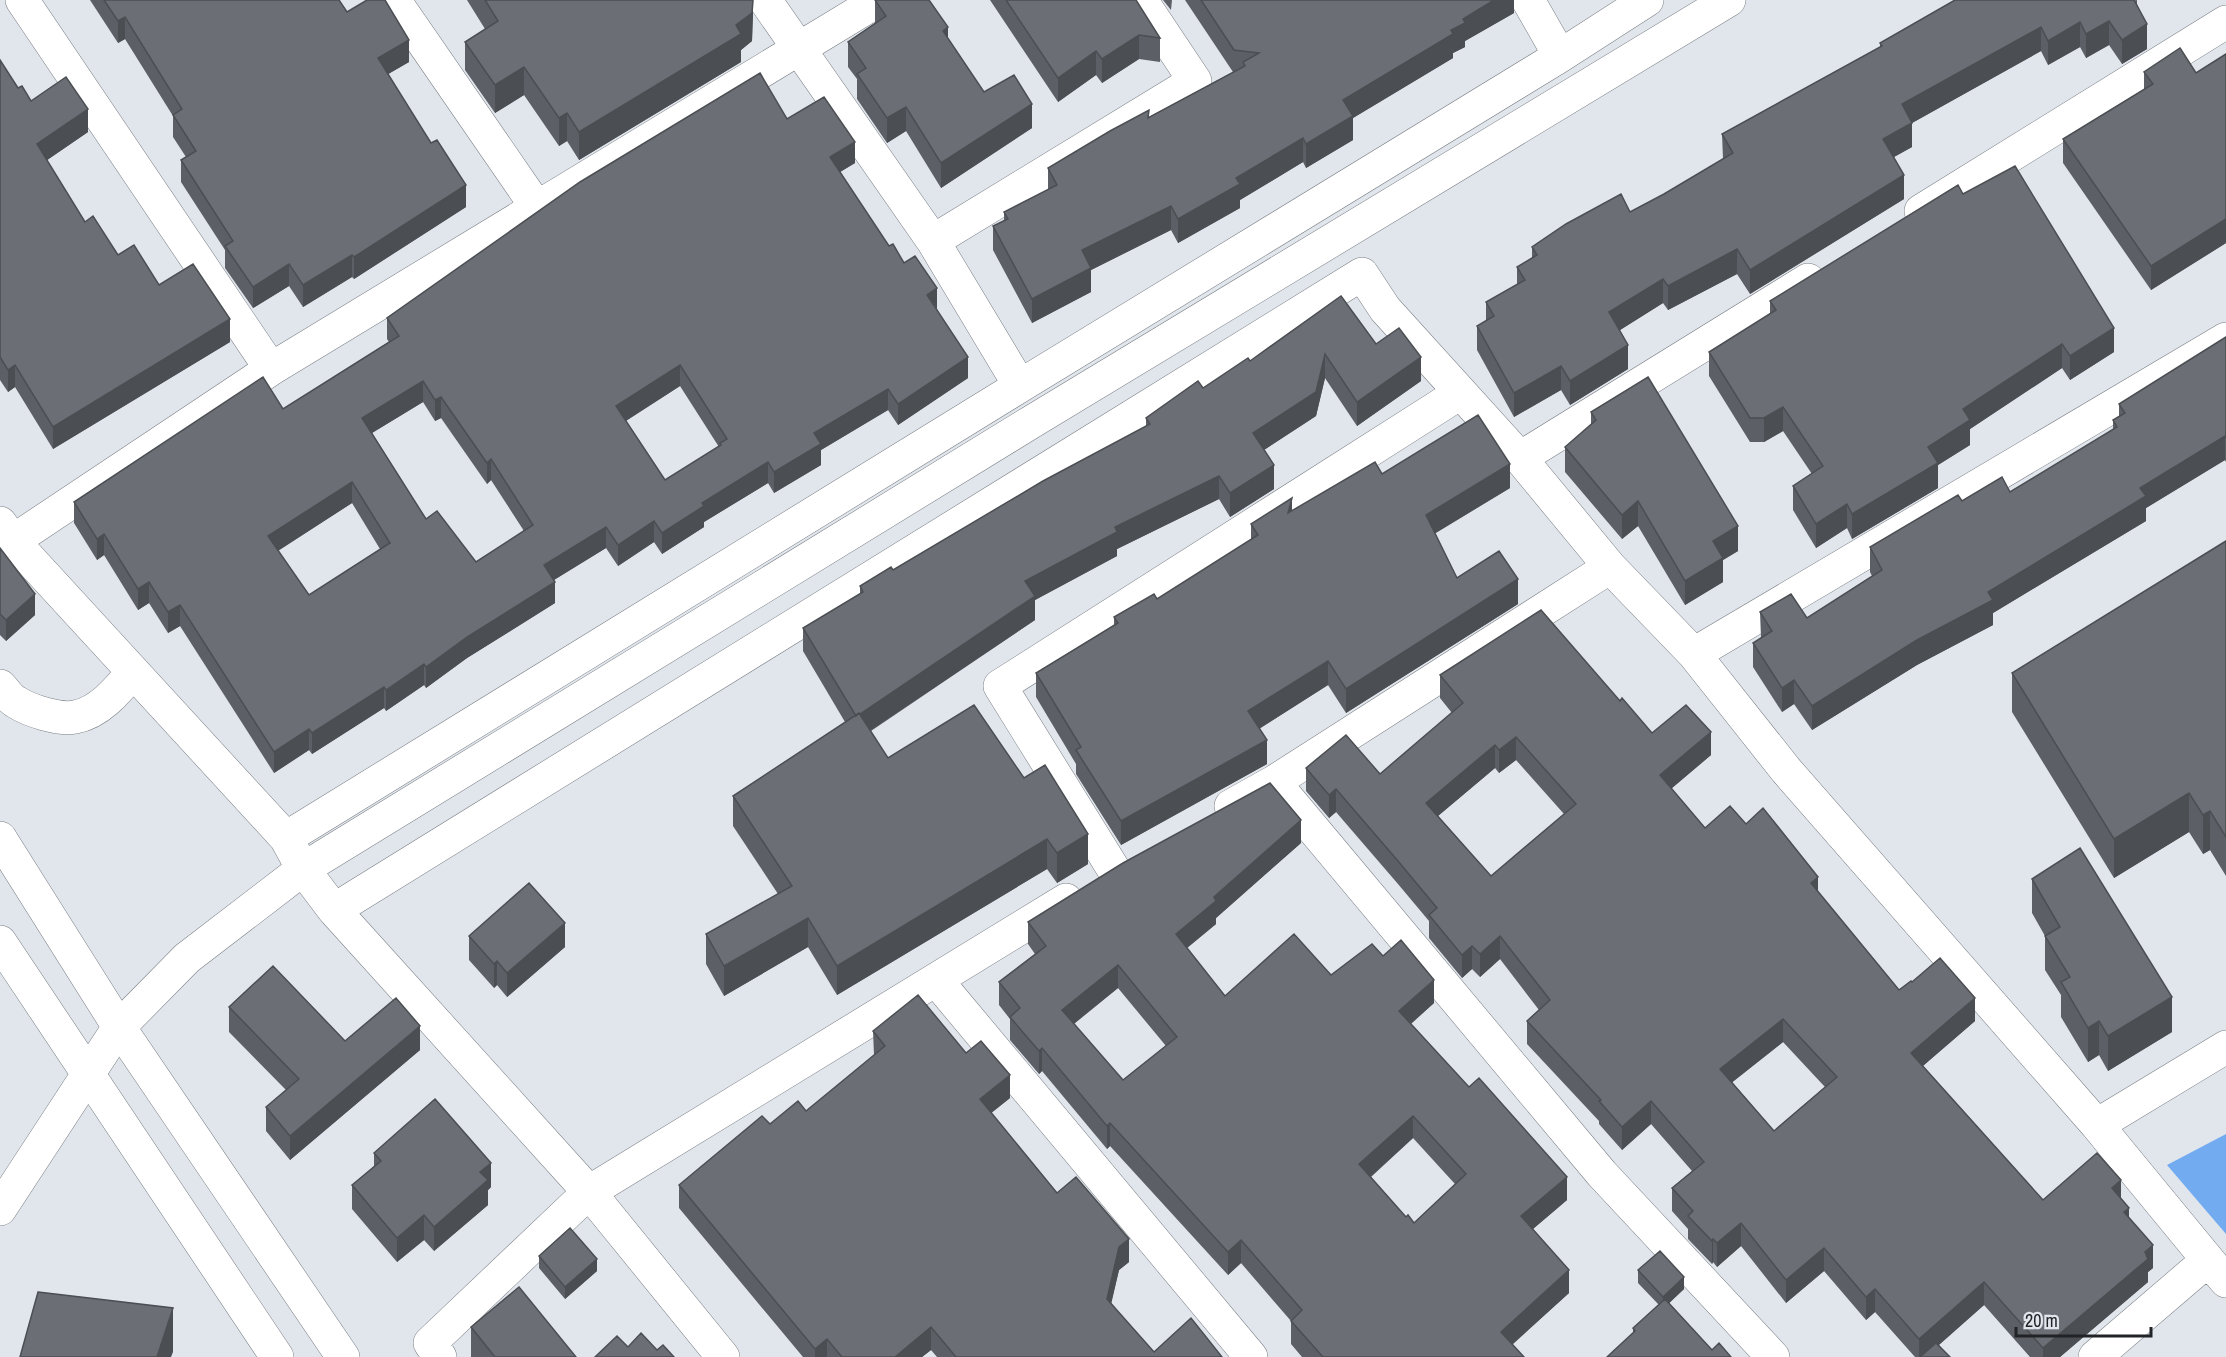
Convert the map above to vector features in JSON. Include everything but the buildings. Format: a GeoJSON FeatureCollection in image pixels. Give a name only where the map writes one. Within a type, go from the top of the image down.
{"type":"FeatureCollection","features":[{"type":"Feature","properties":{"kind":"street"},"geometry":{"type":"LineString","coordinates":[[22,0],[271,369]]}},
{"type":"Feature","properties":{"kind":"street"},"geometry":{"type":"LineString","coordinates":[[394,0],[536,206]]}},
{"type":"Feature","properties":{"kind":"street"},"geometry":{"type":"LineString","coordinates":[[765,0],[933,241],[1020,386]]}},
{"type":"Feature","properties":{"kind":"street"},"geometry":{"type":"LineString","coordinates":[[723,1357],[589,1192],[334,910],[303,869],[286,838],[6,532],[536,206],[879,0]]}},
{"type":"Feature","properties":{"kind":"street"},"geometry":{"type":"LineString","coordinates":[[933,241],[1195,81],[1141,0]]}},
{"type":"Feature","properties":{"kind":"street"},"geometry":{"type":"LineString","coordinates":[[1528,0],[1560,56]]}},
{"type":"Feature","properties":{"kind":"street"},"geometry":{"type":"LineString","coordinates":[[286,838],[1560,56],[1647,0]]}},
{"type":"Feature","properties":{"kind":"street"},"geometry":{"type":"LineString","coordinates":[[0,1209],[119,1027],[187,958],[303,869],[1032,421],[1730,0]]}},
{"type":"Feature","properties":{"kind":"street"},"geometry":{"type":"LineString","coordinates":[[1893,228],[2226,22]]}},
{"type":"Feature","properties":{"kind":"street"},"geometry":{"type":"LineString","coordinates":[[1520,458],[1833,265]]}},
{"type":"Feature","properties":{"kind":"street"},"geometry":{"type":"LineString","coordinates":[[334,910],[1362,274],[1385,309],[1520,458],[1610,567],[1694,654],[1793,778],[2097,1125],[2217,1270],[2095,1357]]}},
{"type":"Feature","properties":{"kind":"street"},"geometry":{"type":"LineString","coordinates":[[1694,654],[2226,339]]}},
{"type":"Feature","properties":{"kind":"street"},"geometry":{"type":"LineString","coordinates":[[1114,870],[1000,686],[1460,393]]}},
{"type":"Feature","properties":{"kind":"street"},"geometry":{"type":"LineString","coordinates":[[1204,820],[1274,782],[1610,567]]}},
{"type":"Feature","properties":{"kind":"street"},"geometry":{"type":"LineString","coordinates":[[0,686],[16,702],[45,714],[74,717],[96,708],[117,692],[133,672]]}},
{"type":"Feature","properties":{"kind":"street"},"geometry":{"type":"LineString","coordinates":[[1274,782],[1602,1174],[1773,1357]]}},
{"type":"Feature","properties":{"kind":"street"},"geometry":{"type":"LineString","coordinates":[[0,838],[119,1027],[343,1357]]}},
{"type":"Feature","properties":{"kind":"street"},"geometry":{"type":"LineString","coordinates":[[440,1357],[430,1343],[589,1192],[937,981],[1114,870],[1144,854]]}},
{"type":"Feature","properties":{"kind":"street"},"geometry":{"type":"LineString","coordinates":[[0,942],[87,1076],[277,1357]]}},
{"type":"Feature","properties":{"kind":"street"},"geometry":{"type":"LineString","coordinates":[[937,981],[1251,1357]]}},
{"type":"Feature","properties":{"kind":"street"},"geometry":{"type":"LineString","coordinates":[[2097,1125],[2226,1047]]}},
{"type":"Feature","properties":{"kind":"shaded area"},"geometry":{"type":"Polygon","coordinates":[[[2226,1134],[2226,1234],[2167,1165],[2226,1134]]]}}]}
